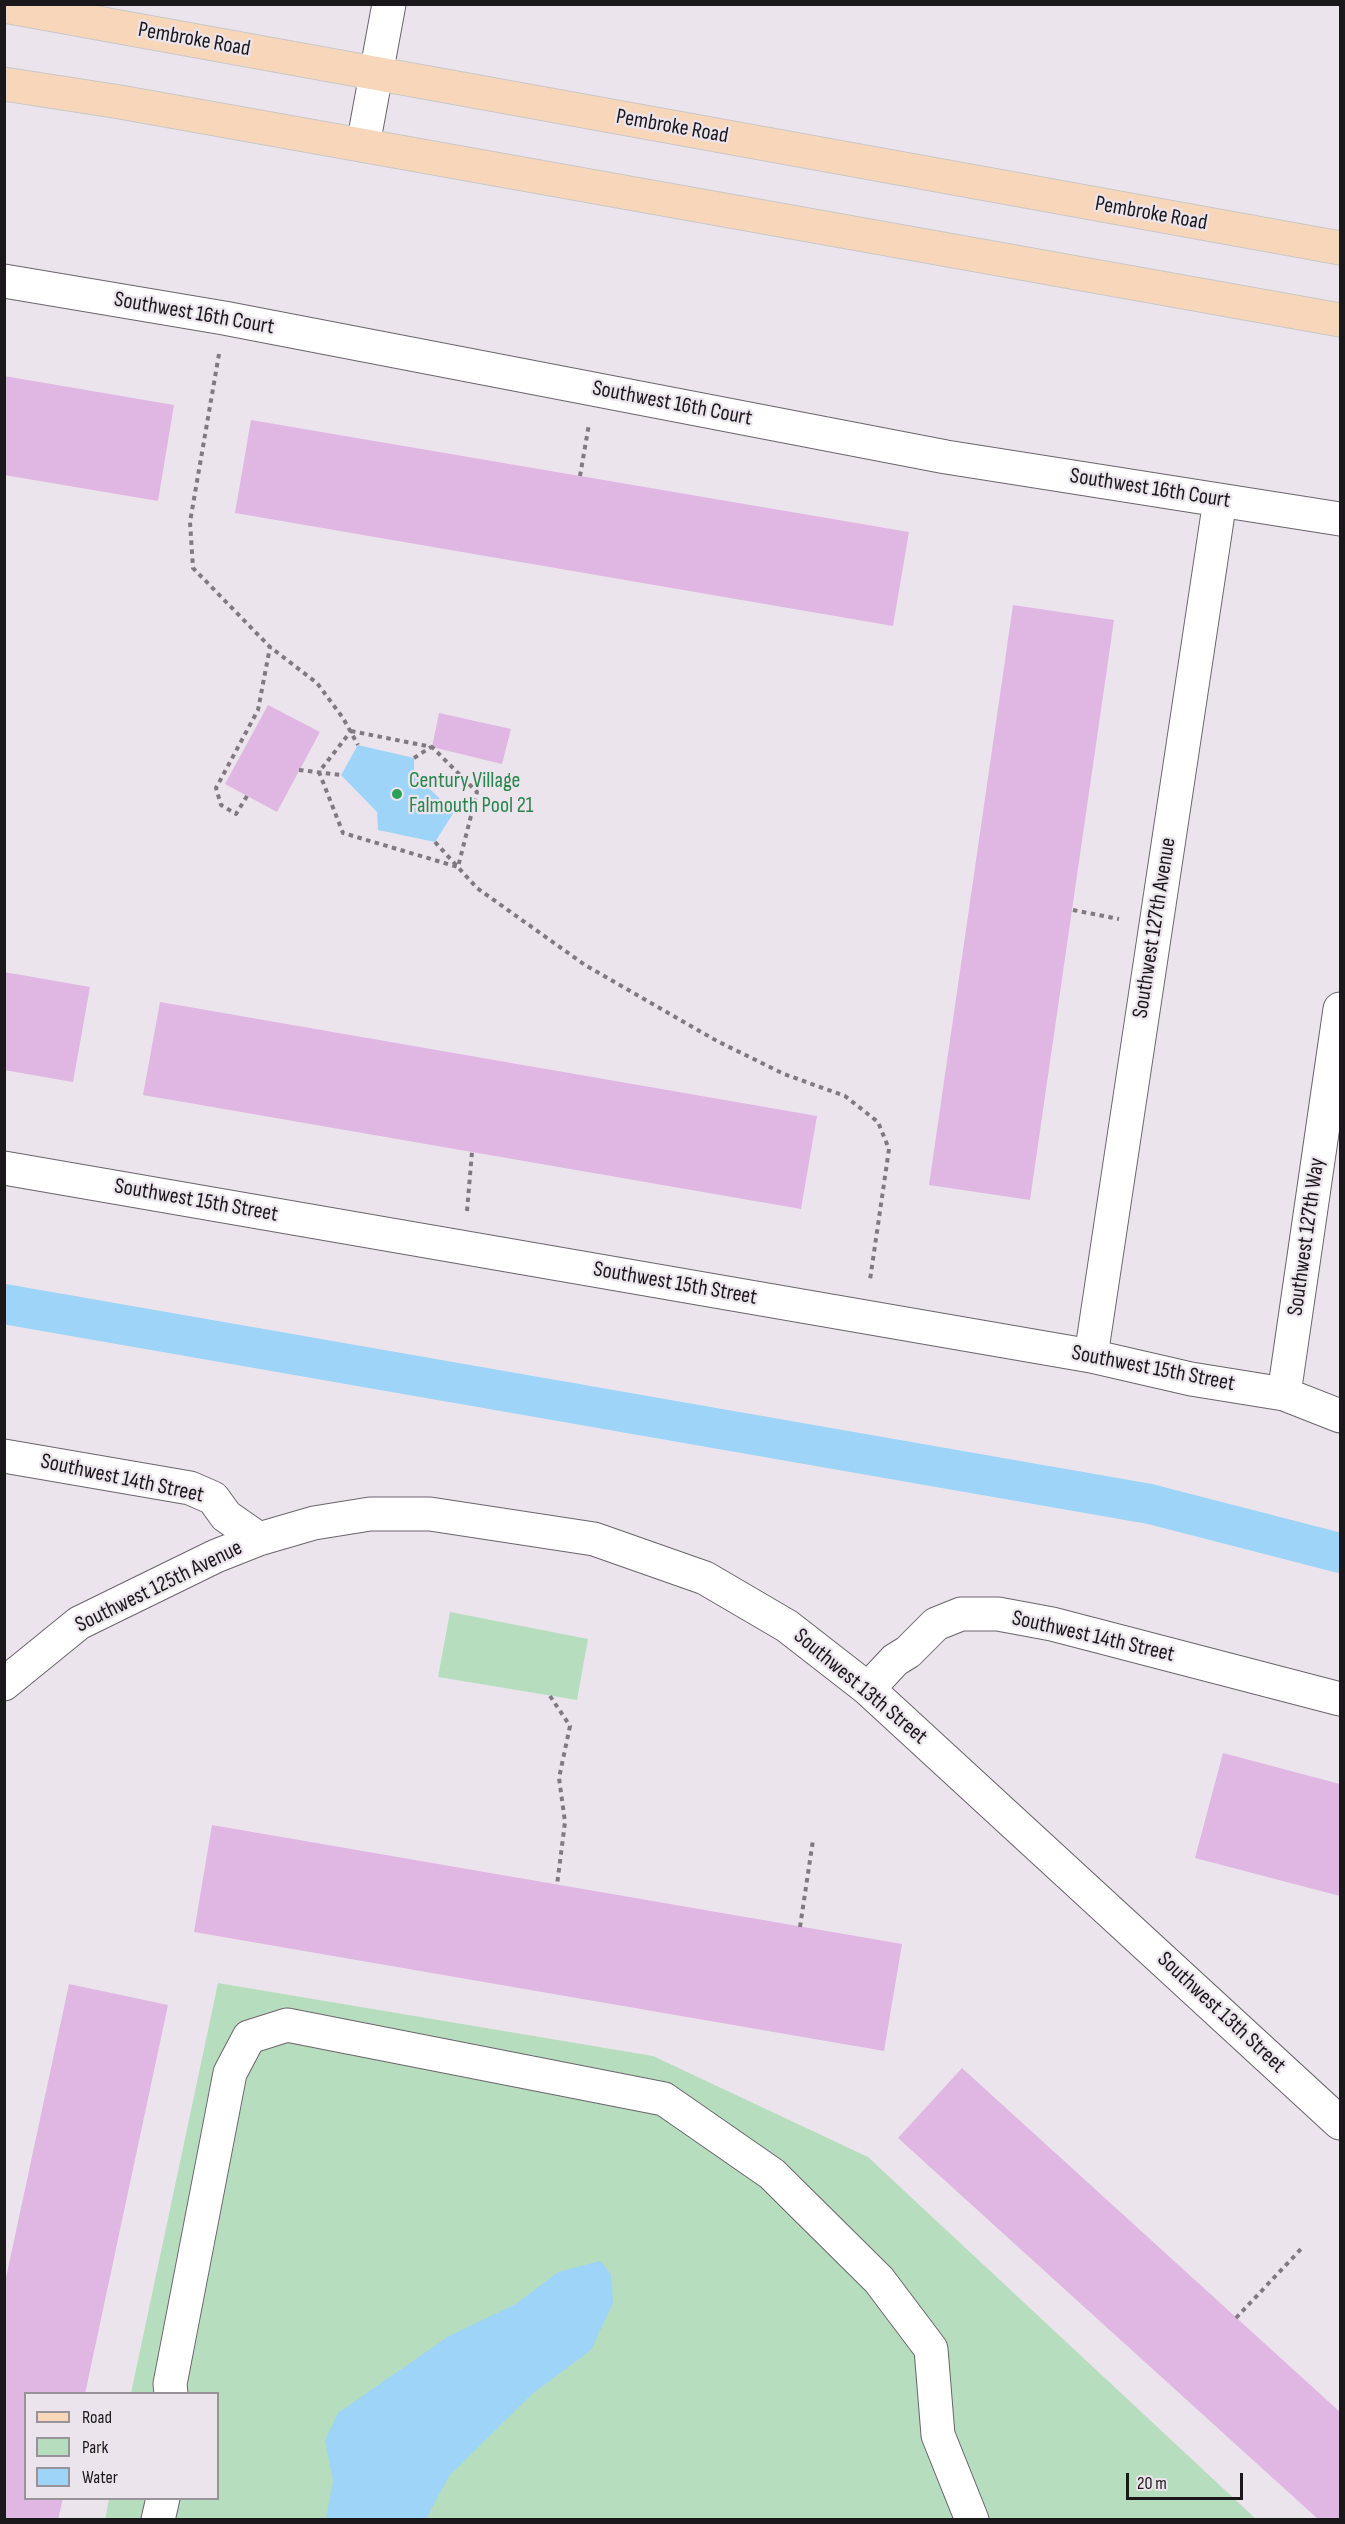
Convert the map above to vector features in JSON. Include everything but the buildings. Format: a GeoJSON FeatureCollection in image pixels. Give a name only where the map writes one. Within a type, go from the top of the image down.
{"type":"FeatureCollection","features":[{"type":"Feature","properties":{"kind":"main road","name":"Pembroke Road"},"geometry":{"type":"LineString","coordinates":[[4,6],[1341,248]]}},
{"type":"Feature","properties":{"kind":"main road"},"geometry":{"type":"LineString","coordinates":[[4,84],[363,145],[1341,320]]}},
{"type":"Feature","properties":{"kind":"street"},"geometry":{"type":"LineString","coordinates":[[363,145],[390,4]]}},
{"type":"Feature","properties":{"kind":"street","name":"Southwest 16th Court"},"geometry":{"type":"LineString","coordinates":[[4,281],[224,318],[946,457],[1341,519]]}},
{"type":"Feature","properties":{"kind":"street","name":"Southwest 127th Avenue"},"geometry":{"type":"LineString","coordinates":[[1091,1356],[1220,500]]}},
{"type":"Feature","properties":{"kind":"street","name":"Southwest 127th Way"},"geometry":{"type":"LineString","coordinates":[[1284,1394],[1341,1009]]}},
{"type":"Feature","properties":{"kind":"street","name":"Southwest 15th Street"},"geometry":{"type":"LineString","coordinates":[[4,1168],[1091,1356],[1191,1379],[1284,1394],[1341,1416]]}},
{"type":"Feature","properties":{"kind":"street","name":"Southwest 14th Street"},"geometry":{"type":"LineString","coordinates":[[4,1456],[190,1488],[213,1498],[226,1516],[259,1539]]}},
{"type":"Feature","properties":{"kind":"street","name":"Southwest 13th Street"},"geometry":{"type":"LineString","coordinates":[[259,1539],[314,1523],[370,1514],[430,1514],[594,1539],[705,1578],[787,1626],[868,1689],[1341,2123]]}},
{"type":"Feature","properties":{"kind":"street","name":"Southwest 125th Avenue"},"geometry":{"type":"LineString","coordinates":[[4,1684],[79,1623],[216,1556],[259,1539]]}},
{"type":"Feature","properties":{"kind":"street","name":"Southwest 14th Street"},"geometry":{"type":"LineString","coordinates":[[868,1689],[895,1660],[908,1652],[936,1624],[961,1614],[998,1614],[1052,1624],[1341,1699]]}},
{"type":"Feature","properties":{"kind":"street"},"geometry":{"type":"LineString","coordinates":[[171,2392],[170,2384],[230,2073],[249,2037],[287,2025],[664,2099],[772,2174],[879,2280],[931,2349],[938,2434],[972,2520]]}},
{"type":"Feature","properties":{"kind":"street"},"geometry":{"type":"LineString","coordinates":[[158,2520],[163,2500]]}},
{"type":"Feature","properties":{"kind":"path"},"geometry":{"type":"LineString","coordinates":[[224,318],[190,522],[193,568],[270,647],[317,683],[351,731],[358,745]]}},
{"type":"Feature","properties":{"kind":"path"},"geometry":{"type":"LineString","coordinates":[[580,476],[591,415]]}},
{"type":"Feature","properties":{"kind":"path"},"geometry":{"type":"LineString","coordinates":[[247,796],[236,814],[221,805],[216,788],[258,710],[270,647]]}},
{"type":"Feature","properties":{"kind":"path"},"geometry":{"type":"LineString","coordinates":[[351,731],[432,747],[477,792],[458,867]]}},
{"type":"Feature","properties":{"kind":"path"},"geometry":{"type":"LineString","coordinates":[[319,772],[351,731]]}},
{"type":"Feature","properties":{"kind":"path"},"geometry":{"type":"LineString","coordinates":[[414,758],[432,747]]}},
{"type":"Feature","properties":{"kind":"path"},"geometry":{"type":"LineString","coordinates":[[299,770],[341,775]]}},
{"type":"Feature","properties":{"kind":"path"},"geometry":{"type":"LineString","coordinates":[[319,772],[343,833],[458,867]]}},
{"type":"Feature","properties":{"kind":"path"},"geometry":{"type":"LineString","coordinates":[[435,842],[477,888],[585,965],[717,1041],[784,1074],[845,1096],[878,1122],[889,1149],[864,1316]]}},
{"type":"Feature","properties":{"kind":"path"},"geometry":{"type":"LineString","coordinates":[[1073,910],[1155,926]]}},
{"type":"Feature","properties":{"kind":"path"},"geometry":{"type":"LineString","coordinates":[[463,1247],[472,1152]]}},
{"type":"Feature","properties":{"kind":"path"},"geometry":{"type":"LineString","coordinates":[[550,1696],[570,1726],[560,1778],[565,1822],[557,1885]]}},
{"type":"Feature","properties":{"kind":"path"},"geometry":{"type":"LineString","coordinates":[[800,1927],[813,1840]]}},
{"type":"Feature","properties":{"kind":"path"},"geometry":{"type":"LineString","coordinates":[[1236,2318],[1301,2249]]}},
{"type":"Feature","properties":{"kind":"green space"},"geometry":{"type":"Polygon","coordinates":[[[450,1612],[588,1639],[577,1700],[438,1677],[450,1612]]]}},
{"type":"Feature","properties":{"kind":"green space"},"geometry":{"type":"Polygon","coordinates":[[[218,1983],[653,2056],[868,2157],[1256,2519],[105,2520],[109,2500],[219,2500],[219,2392],[131,2392],[218,1983]]]}},
{"type":"Feature","properties":{"kind":"water","name":"Century Village Falmouth Pool 21"},"geometry":{"type":"Polygon","coordinates":[[[358,745],[414,758],[414,774],[454,812],[435,842],[378,830],[377,812],[341,775],[358,745]]]}},
{"type":"Feature","properties":{"kind":"water"},"geometry":{"type":"Polygon","coordinates":[[[600,2261],[611,2274],[613,2303],[591,2350],[532,2394],[449,2476],[426,2519],[326,2519],[333,2481],[325,2440],[338,2413],[449,2336],[516,2304],[558,2272],[600,2261]]]}},
{"type":"Feature","properties":{"kind":"waterway"},"geometry":{"type":"LineString","coordinates":[[4,1304],[1150,1504],[1340,1553]]}},
{"type":"Feature","properties":{"kind":"place","name":"Century Village Falmouth Pool 21"},"geometry":{"type":"Point","coordinates":[397,794]}}]}
